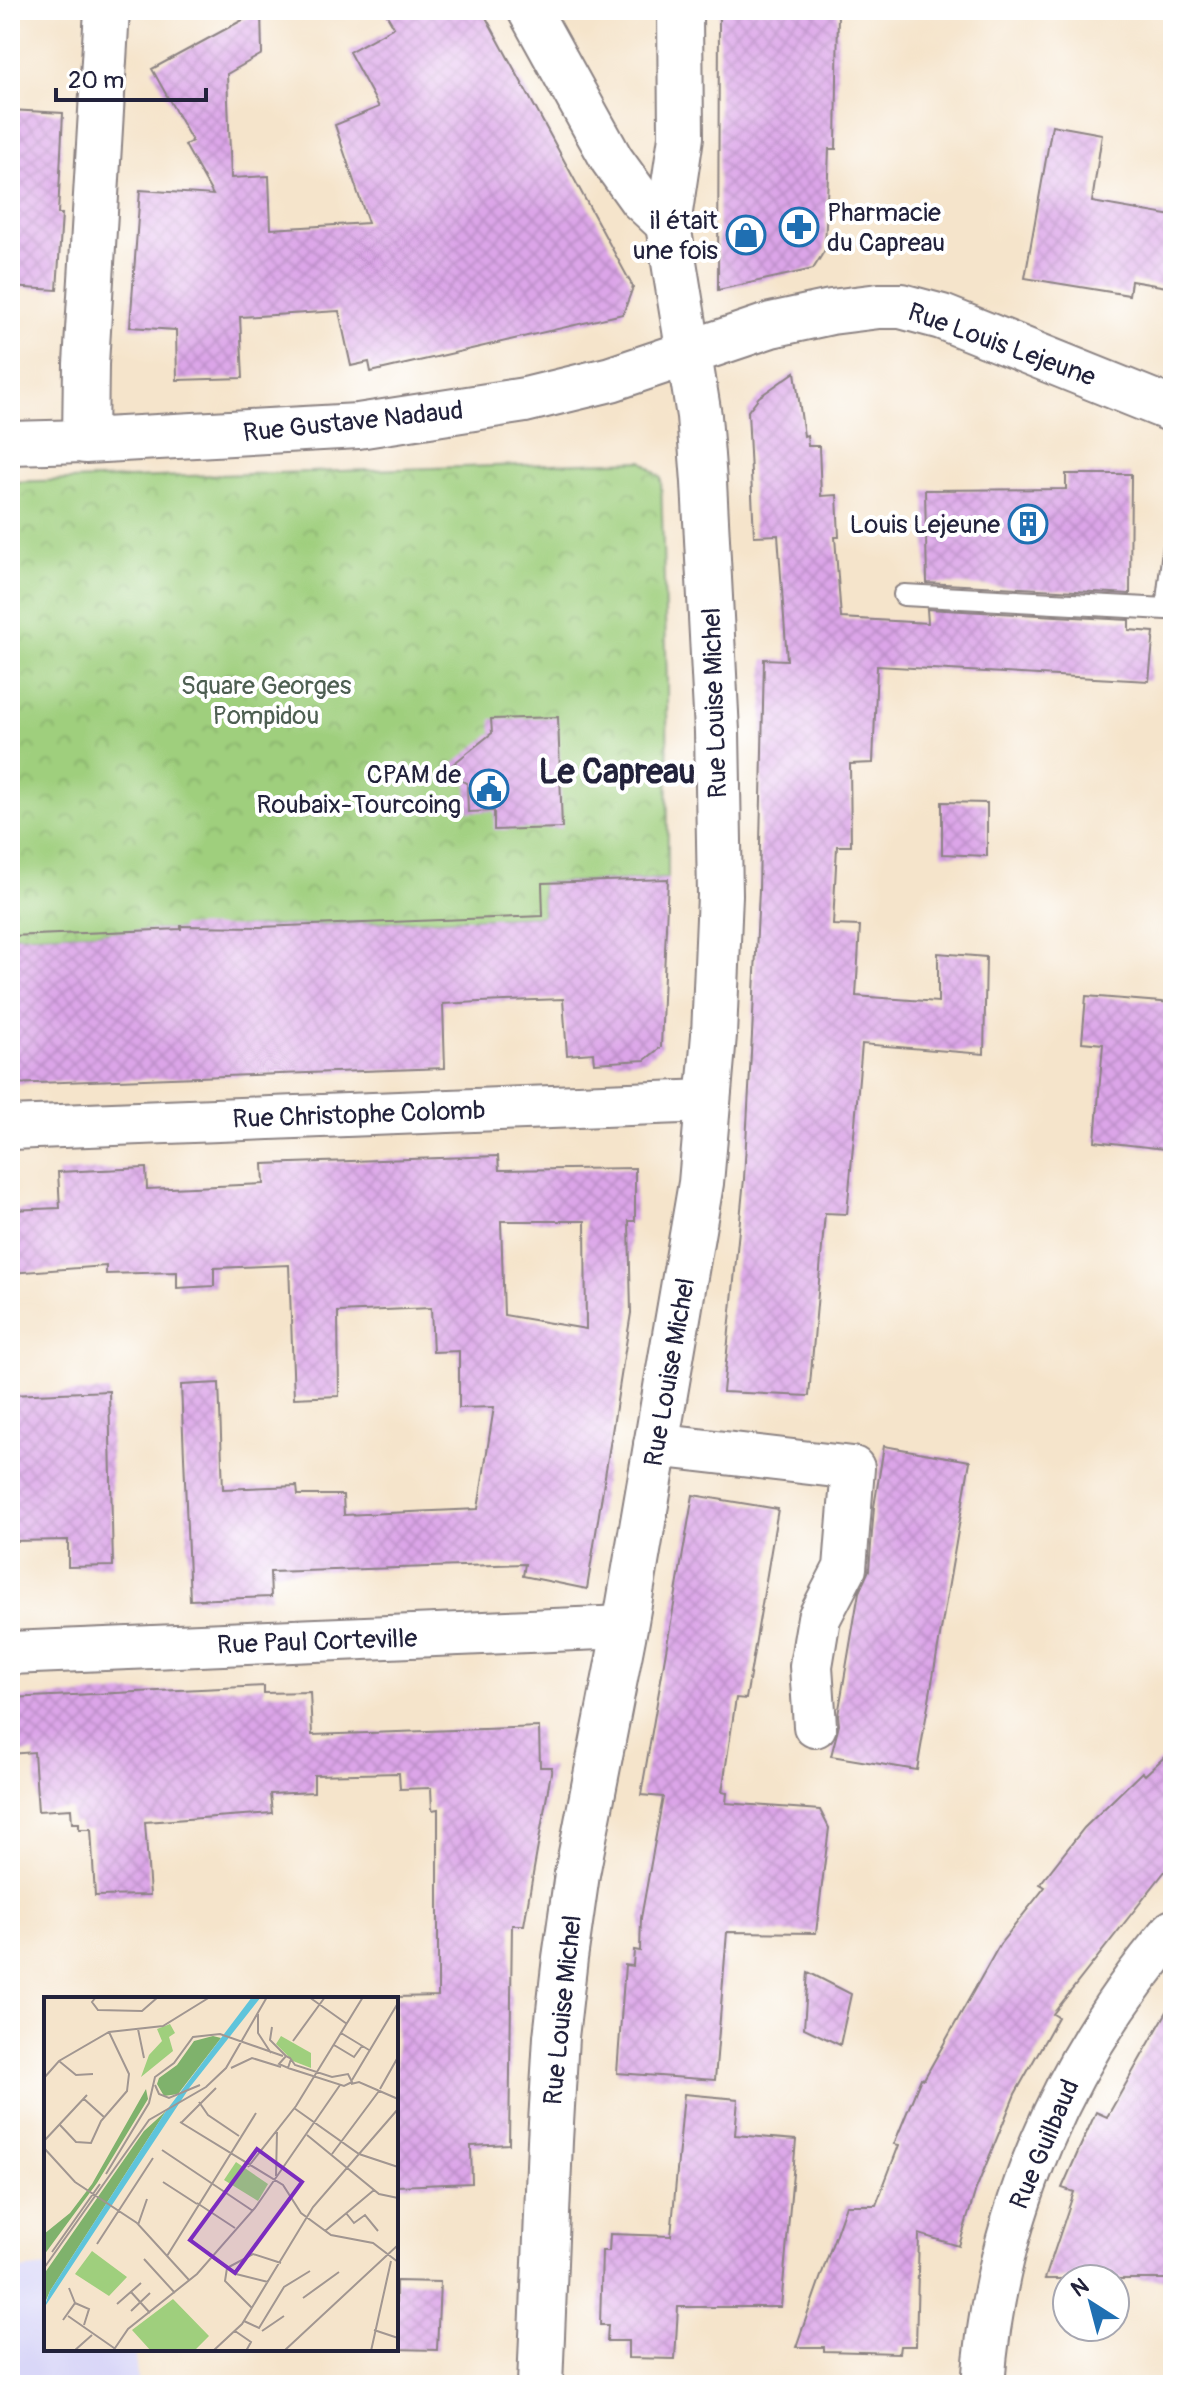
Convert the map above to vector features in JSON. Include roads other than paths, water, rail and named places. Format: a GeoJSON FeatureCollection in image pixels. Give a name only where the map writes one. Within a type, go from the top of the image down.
{"type":"FeatureCollection","features":[{"type":"Feature","properties":{"kind":"street"},"geometry":{"type":"LineString","coordinates":[[85,441],[86,364],[107,10]]}},
{"type":"Feature","properties":{"kind":"street"},"geometry":{"type":"LineString","coordinates":[[529,10],[612,160],[640,199],[668,225]]}},
{"type":"Feature","properties":{"kind":"street","name":"Rue Louise Michel"},"geometry":{"type":"LineString","coordinates":[[540,2385],[551,2126],[565,1958],[577,1874],[625,1627],[701,1183],[714,1035],[720,895],[717,747],[702,455],[668,225],[681,137],[680,10]]}},
{"type":"Feature","properties":{"kind":"street","name":"Rue Louis Lejeune"},"geometry":{"type":"LineString","coordinates":[[688,353],[794,319],[858,308],[901,306],[942,317],[1173,410]]}},
{"type":"Feature","properties":{"kind":"street","name":"Rue Gustave Nadaud"},"geometry":{"type":"LineString","coordinates":[[10,443],[305,430],[444,414],[525,400],[611,379],[688,353]]}},
{"type":"Feature","properties":{"kind":"street","name":"Rue Christophe Colomb"},"geometry":{"type":"LineString","coordinates":[[10,1128],[708,1101]]}},
{"type":"Feature","properties":{"kind":"street"},"geometry":{"type":"LineString","coordinates":[[655,1445],[853,1468],[845,1568],[819,1618],[811,1666],[815,1726]]}},
{"type":"Feature","properties":{"kind":"street","name":"Rue Paul Corteville"},"geometry":{"type":"LineString","coordinates":[[10,1653],[625,1627]]}},
{"type":"Feature","properties":{"kind":"street","name":"Rue Guilbaud"},"geometry":{"type":"LineString","coordinates":[[983,2385],[986,2341],[996,2280],[1024,2181],[1081,2057],[1119,1998],[1173,1931]]}},
{"type":"Feature","properties":{"kind":"lane"},"geometry":{"type":"LineString","coordinates":[[904,595],[1166,609],[1173,550]]}},
{"type":"Feature","properties":{"kind":"place","name":"Pharmacie du Capreau"},"geometry":{"type":"Point","coordinates":[799,227]}},
{"type":"Feature","properties":{"kind":"place","name":"il était une fois"},"geometry":{"type":"Point","coordinates":[746,235]}},
{"type":"Feature","properties":{"kind":"place","name":"Louis Lejeune"},"geometry":{"type":"Point","coordinates":[1028,524]}},
{"type":"Feature","properties":{"kind":"place","name":"CPAM de Roubaix-Tourcoing"},"geometry":{"type":"Point","coordinates":[489,789]}},
{"type":"Feature","properties":{"kind":"district","name":"Le Capreau"},"geometry":{"type":"Point","coordinates":[617,771]}},
{"type":"Feature","properties":{"kind":"park label","name":"Square Georges Pompidou"},"geometry":{"type":"Point","coordinates":[266,700]}}]}
